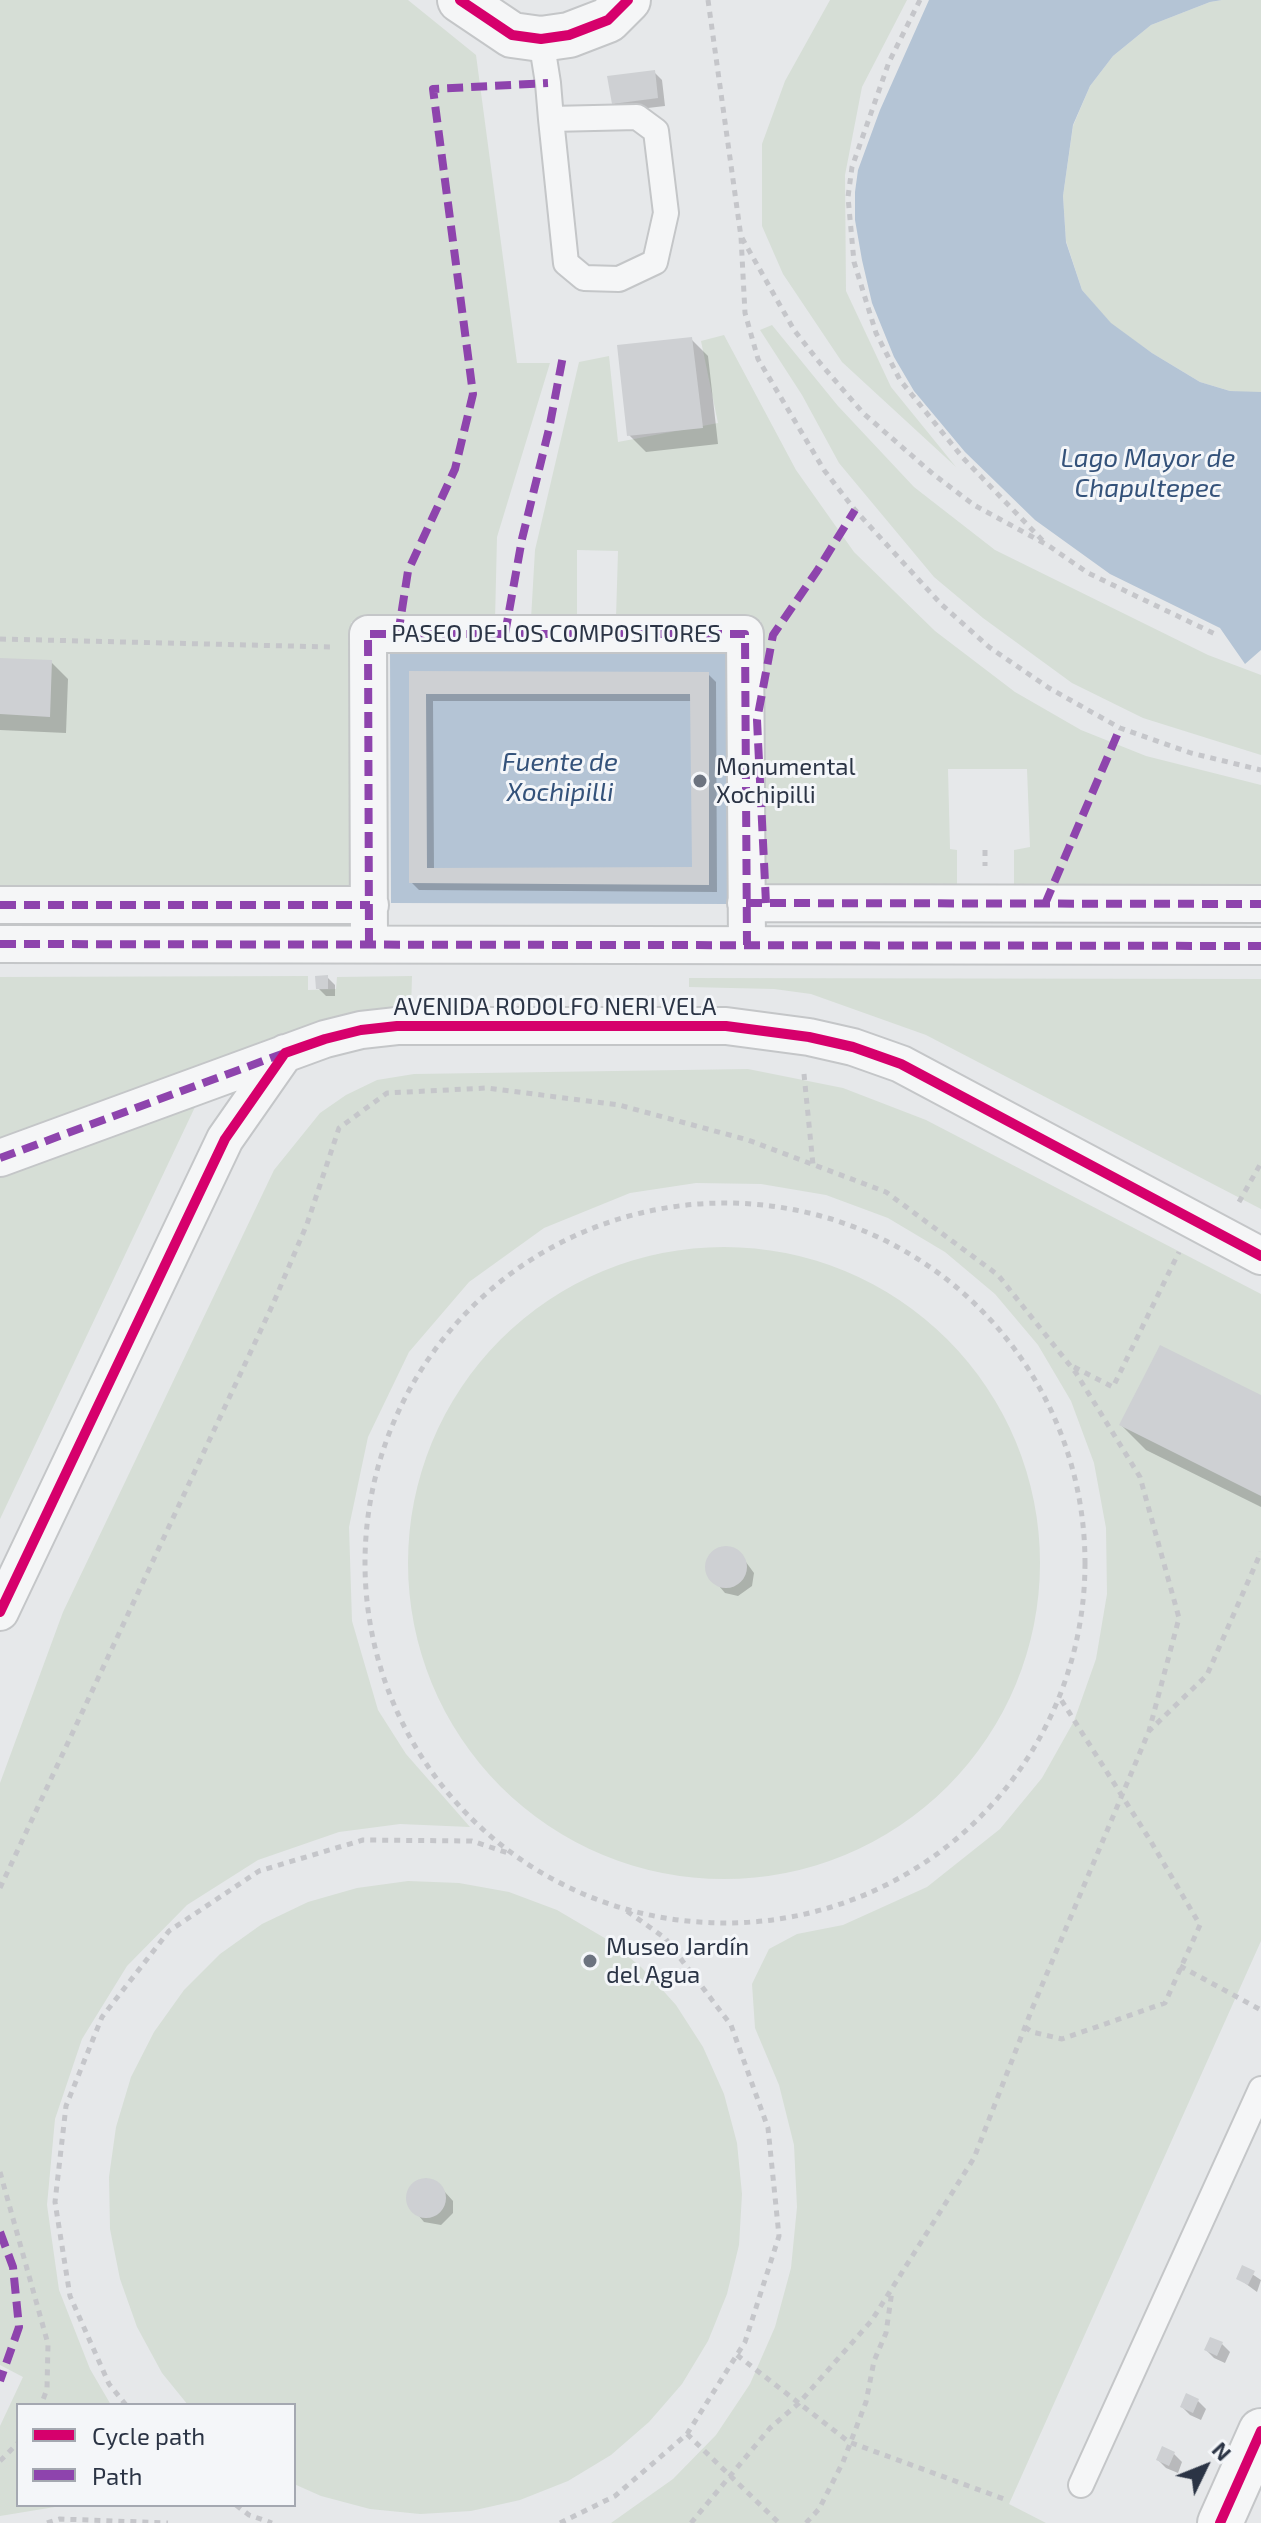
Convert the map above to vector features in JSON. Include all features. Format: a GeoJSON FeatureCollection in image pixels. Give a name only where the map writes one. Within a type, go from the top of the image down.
{"type":"FeatureCollection","features":[{"type":"Feature","properties":{"kind":"street"},"geometry":{"type":"LineString","coordinates":[[460,0],[512,35],[541,39],[569,35],[608,20],[628,0]]}},
{"type":"Feature","properties":{"kind":"street","name":"PASEO DE LOS COMPOSITORES"},"geometry":{"type":"LineString","coordinates":[[369,944],[368,634],[745,634],[746,903]]}},
{"type":"Feature","properties":{"kind":"street"},"geometry":{"type":"LineString","coordinates":[[747,945],[746,903],[1261,904]]}},
{"type":"Feature","properties":{"kind":"street"},"geometry":{"type":"LineString","coordinates":[[0,905],[370,905]]}},
{"type":"Feature","properties":{"kind":"street"},"geometry":{"type":"LineString","coordinates":[[0,944],[1261,946]]}},
{"type":"Feature","properties":{"kind":"street","name":"AVENIDA RODOLFO NERI VELA"},"geometry":{"type":"LineString","coordinates":[[0,1158],[285,1053],[349,1033],[397,1026],[726,1026],[809,1037],[853,1047],[913,1070],[1261,1256]]}},
{"type":"Feature","properties":{"kind":"street"},"geometry":{"type":"LineString","coordinates":[[0,1612],[225,1139],[285,1053]]}},
{"type":"Feature","properties":{"kind":"street"},"geometry":{"type":"LineString","coordinates":[[1220,2523],[1261,2431]]}},
{"type":"Feature","properties":{"kind":"lane"},"geometry":{"type":"LineString","coordinates":[[541,39],[566,263],[584,278],[619,279],[655,262],[666,213],[656,131],[637,117],[551,119]]}},
{"type":"Feature","properties":{"kind":"lane"},"geometry":{"type":"LineString","coordinates":[[1081,2485],[1261,2089]]}},
{"type":"Feature","properties":{"kind":"path"},"geometry":{"type":"LineString","coordinates":[[708,0],[741,237],[745,313],[758,359],[824,470],[855,510],[941,604],[989,647],[1049,688],[1120,728],[1191,753],[1261,770]]}},
{"type":"Feature","properties":{"kind":"path"},"geometry":{"type":"LineString","coordinates":[[920,0],[889,62],[852,167],[848,197],[854,262],[876,333],[900,380],[963,458],[1049,546]]}},
{"type":"Feature","properties":{"kind":"path"},"geometry":{"type":"LineString","coordinates":[[741,237],[794,330],[863,413],[933,474],[974,505],[1049,546],[1088,573],[1215,634]]}},
{"type":"Feature","properties":{"kind":"path"},"geometry":{"type":"LineString","coordinates":[[0,639],[368,648]]}},
{"type":"Feature","properties":{"kind":"path"},"geometry":{"type":"LineString","coordinates":[[0,1888],[273,1304],[307,1224],[339,1128],[387,1093],[487,1088],[619,1105],[748,1140],[886,1192],[998,1275],[1069,1365],[1140,1477],[1179,1618],[1149,1731],[1025,2027],[974,2158],[872,2320],[799,2403],[770,2428],[691,2523]]}},
{"type":"Feature","properties":{"kind":"path"},"geometry":{"type":"LineString","coordinates":[[806,1089],[813,1165]]}},
{"type":"Feature","properties":{"kind":"path"},"geometry":{"type":"LineString","coordinates":[[1236,1206],[1261,1163]]}},
{"type":"Feature","properties":{"kind":"path"},"geometry":{"type":"LineString","coordinates":[[777,1205],[885,1239],[978,1305],[1046,1396],[1082,1502],[1084,1613],[1053,1720],[990,1812],[922,1869],[841,1907],[754,1925],[665,1920],[620,1906],[520,1857],[493,1840],[426,1764],[381,1673],[364,1574],[374,1473],[412,1380],[474,1301],[556,1242],[664,1206],[777,1205]]}},
{"type":"Feature","properties":{"kind":"path"},"geometry":{"type":"LineString","coordinates":[[1069,1365],[1113,1387],[1174,1263]]}},
{"type":"Feature","properties":{"kind":"path"},"geometry":{"type":"LineString","coordinates":[[1149,1731],[1207,1675],[1261,1552]]}},
{"type":"Feature","properties":{"kind":"path"},"geometry":{"type":"LineString","coordinates":[[1025,2027],[1032,2032],[1062,2039],[1165,2003],[1200,1925],[1059,1697]]}},
{"type":"Feature","properties":{"kind":"path"},"geometry":{"type":"LineString","coordinates":[[124,2403],[109,2384],[70,2296],[55,2202],[66,2106],[102,2017],[169,1931],[259,1871],[363,1840],[472,1841],[520,1857]]}},
{"type":"Feature","properties":{"kind":"path"},"geometry":{"type":"LineString","coordinates":[[560,2523],[615,2496],[687,2434],[745,2342],[779,2236],[768,2128],[731,2025],[665,1938],[620,1906]]}},
{"type":"Feature","properties":{"kind":"path"},"geometry":{"type":"LineString","coordinates":[[1180,1966],[1261,2010]]}},
{"type":"Feature","properties":{"kind":"path"},"geometry":{"type":"LineString","coordinates":[[0,2172],[48,2344],[47,2389],[42,2403]]}},
{"type":"Feature","properties":{"kind":"path"},"geometry":{"type":"LineString","coordinates":[[806,2523],[819,2509],[843,2462],[866,2402],[874,2361],[886,2333],[893,2286]]}},
{"type":"Feature","properties":{"kind":"path"},"geometry":{"type":"LineString","coordinates":[[737,2355],[849,2442],[1004,2499]]}},
{"type":"Feature","properties":{"kind":"path"},"geometry":{"type":"LineString","coordinates":[[687,2434],[779,2523]]}},
{"type":"Feature","properties":{"kind":"path"},"geometry":{"type":"LineString","coordinates":[[0,2461],[16,2445]]}},
{"type":"Feature","properties":{"kind":"path"},"geometry":{"type":"LineString","coordinates":[[239,2507],[249,2515],[272,2523]]}},
{"type":"Feature","properties":{"kind":"path"},"geometry":{"type":"LineString","coordinates":[[47,2523],[60,2519],[168,2523]]}},
{"type":"Feature","properties":{"kind":"shaded area"},"geometry":{"type":"Polygon","coordinates":[[[0,0],[408,0],[476,55],[517,363],[550,363],[497,537],[495,621],[351,622],[351,886],[0,885],[0,0]]]}},
{"type":"Feature","properties":{"kind":"shaded area"},"geometry":{"type":"Polygon","coordinates":[[[830,0],[907,0],[862,87],[845,175],[846,291],[891,387],[956,467],[842,362],[783,274],[762,226],[762,144],[785,81],[830,0]]]}},
{"type":"Feature","properties":{"kind":"shaded area"},"geometry":{"type":"Polygon","coordinates":[[[1222,0],[1261,0],[1261,392],[1253,393],[1230,391],[1200,382],[1111,324],[1082,290],[1066,241],[1063,196],[1073,126],[1090,86],[1113,56],[1151,25],[1222,0]]]}},
{"type":"Feature","properties":{"kind":"shaded area"},"geometry":{"type":"Polygon","coordinates":[[[772,325],[838,406],[914,487],[995,550],[1208,655],[1261,675],[1261,755],[1143,718],[1072,683],[983,618],[934,577],[839,463],[802,395],[760,330],[772,325]]]}},
{"type":"Feature","properties":{"kind":"shaded area"},"geometry":{"type":"Polygon","coordinates":[[[724,335],[796,470],[854,552],[935,631],[1015,692],[1081,730],[1146,756],[1261,785],[1261,888],[1014,886],[1014,850],[1030,847],[1027,769],[948,769],[950,849],[957,850],[957,887],[762,886],[761,621],[616,618],[618,551],[577,550],[577,618],[531,619],[535,550],[579,362],[609,356],[618,442],[718,423],[701,341],[724,335]]]}},
{"type":"Feature","properties":{"kind":"shaded area"},"geometry":{"type":"Polygon","coordinates":[[[308,976],[308,990],[336,989],[337,977],[412,976],[411,1009],[0,1141],[0,977],[308,976]]]}},
{"type":"Feature","properties":{"kind":"shaded area"},"geometry":{"type":"Polygon","coordinates":[[[689,978],[1261,979],[1261,1209],[926,1035],[811,994],[774,989],[689,987],[689,978]]]}},
{"type":"Feature","properties":{"kind":"shaded area"},"geometry":{"type":"Polygon","coordinates":[[[748,1069],[843,1088],[926,1120],[1261,1294],[1261,1941],[1009,2504],[1046,2523],[611,2523],[673,2479],[716,2435],[750,2384],[775,2327],[791,2268],[797,2207],[794,2145],[779,2085],[755,2028],[752,1984],[769,1949],[797,1934],[843,1925],[927,1887],[1000,1829],[1042,1778],[1074,1721],[1096,1659],[1107,1594],[1106,1528],[1094,1463],[1071,1401],[1038,1345],[995,1294],[945,1252],[888,1218],[826,1195],[761,1184],[696,1183],[630,1193],[544,1228],[469,1282],[409,1352],[368,1437],[349,1527],[352,1621],[378,1710],[406,1754],[470,1827],[400,1824],[339,1832],[258,1860],[187,1905],[127,1966],[82,2039],[55,2119],[47,2205],[59,2290],[90,2369],[110,2403],[16,2403],[16,2507],[55,2507],[0,2516],[0,2426],[23,2377],[0,2365],[0,1783],[63,1612],[274,1170],[320,1113],[346,1095],[377,1080],[414,1074],[748,1069]]]}},
{"type":"Feature","properties":{"kind":"shaded area"},"geometry":{"type":"Polygon","coordinates":[[[186,1107],[195,1107],[0,1519],[0,1176],[186,1107]]]}},
{"type":"Feature","properties":{"kind":"shaded area"},"geometry":{"type":"Polygon","coordinates":[[[724,1247],[786,1253],[845,1271],[900,1300],[947,1340],[987,1387],[1016,1442],[1034,1501],[1040,1563],[1034,1625],[1016,1684],[987,1739],[947,1786],[900,1826],[845,1855],[786,1873],[724,1879],[662,1873],[603,1855],[548,1826],[501,1786],[461,1739],[432,1684],[414,1625],[408,1563],[414,1501],[432,1442],[461,1387],[501,1340],[548,1300],[603,1271],[662,1253],[724,1247]]]}},
{"type":"Feature","properties":{"kind":"shaded area"},"geometry":{"type":"Polygon","coordinates":[[[408,1881],[459,1883],[509,1892],[557,1910],[608,1940],[641,1967],[676,2005],[703,2047],[724,2094],[737,2143],[742,2194],[739,2245],[727,2294],[708,2341],[682,2384],[649,2422],[611,2455],[568,2481],[520,2500],[471,2511],[420,2514],[370,2509],[321,2496],[296,2485],[296,2403],[186,2403],[162,2373],[137,2327],[120,2279],[110,2229],[109,2177],[116,2127],[131,2077],[154,2032],[184,1990],[220,1954],[262,1924],[308,1902],[357,1888],[408,1881]]]}},
{"type":"Feature","properties":{"kind":"water","name":"Lago Mayor de Chapultepec"},"geometry":{"type":"Polygon","coordinates":[[[929,0],[1222,0],[1151,25],[1113,56],[1090,86],[1073,125],[1063,196],[1066,242],[1082,290],[1111,323],[1200,382],[1230,391],[1261,392],[1261,650],[1245,664],[1220,628],[1110,574],[1035,520],[965,452],[914,391],[894,357],[872,303],[855,220],[855,192],[858,170],[880,110],[929,0]]]}},
{"type":"Feature","properties":{"kind":"water","name":"Fuente de Xochipilli"},"geometry":{"type":"Polygon","coordinates":[[[390,651],[728,652],[729,904],[391,903],[390,651]]]}},
{"type":"Feature","properties":{"kind":"building"},"geometry":{"type":"Polygon","coordinates":[[[655,70],[658,98],[612,104],[607,76],[655,70]]]}},
{"type":"Feature","properties":{"kind":"building"},"geometry":{"type":"Polygon","coordinates":[[[692,337],[703,428],[627,436],[617,345],[692,337]]]}},
{"type":"Feature","properties":{"kind":"building"},"geometry":{"type":"Polygon","coordinates":[[[0,658],[52,660],[50,717],[0,714],[0,658]]]}},
{"type":"Feature","properties":{"kind":"building","name":"Monumental Xochipilli"},"geometry":{"type":"Polygon","coordinates":[[[409,671],[709,672],[709,885],[409,883],[409,671]],[[426,694],[427,868],[692,867],[690,694],[426,694]]]}},
{"type":"Feature","properties":{"kind":"building"},"geometry":{"type":"Polygon","coordinates":[[[328,975],[328,989],[316,989],[315,976],[328,975]]]}},
{"type":"Feature","properties":{"kind":"building"},"geometry":{"type":"Polygon","coordinates":[[[1160,1345],[1261,1395],[1261,1496],[1119,1425],[1160,1345]]]}},
{"type":"Feature","properties":{"kind":"building"},"geometry":{"type":"Polygon","coordinates":[[[726,1546],[741,1552],[747,1567],[741,1582],[726,1588],[711,1582],[705,1567],[711,1552],[726,1546]]]}},
{"type":"Feature","properties":{"kind":"building"},"geometry":{"type":"Polygon","coordinates":[[[426,2178],[440,2184],[446,2198],[440,2212],[426,2218],[412,2212],[406,2198],[412,2184],[426,2178]]]}},
{"type":"Feature","properties":{"kind":"building"},"geometry":{"type":"Polygon","coordinates":[[[1242,2265],[1255,2271],[1248,2285],[1236,2279],[1242,2265]]]}},
{"type":"Feature","properties":{"kind":"building"},"geometry":{"type":"Polygon","coordinates":[[[1210,2337],[1223,2342],[1217,2356],[1204,2350],[1210,2337]]]}},
{"type":"Feature","properties":{"kind":"building"},"geometry":{"type":"Polygon","coordinates":[[[1186,2393],[1199,2399],[1193,2413],[1180,2407],[1186,2393]]]}},
{"type":"Feature","properties":{"kind":"building"},"geometry":{"type":"Polygon","coordinates":[[[1162,2446],[1175,2452],[1169,2466],[1156,2460],[1162,2446]]]}},
{"type":"Feature","properties":{"kind":"marked path"},"geometry":{"type":"LineString","coordinates":[[398,635],[408,571],[455,469],[473,394],[433,89],[548,83]]}},
{"type":"Feature","properties":{"kind":"marked path"},"geometry":{"type":"LineString","coordinates":[[505,634],[522,539],[563,356]]}},
{"type":"Feature","properties":{"kind":"marked path"},"geometry":{"type":"LineString","coordinates":[[766,903],[757,720],[773,635],[855,510]]}},
{"type":"Feature","properties":{"kind":"marked path"},"geometry":{"type":"LineString","coordinates":[[369,944],[368,634],[745,634],[747,945]]}},
{"type":"Feature","properties":{"kind":"marked path"},"geometry":{"type":"LineString","coordinates":[[1045,904],[1120,728]]}},
{"type":"Feature","properties":{"kind":"marked path"},"geometry":{"type":"LineString","coordinates":[[746,903],[1261,904]]}},
{"type":"Feature","properties":{"kind":"marked path"},"geometry":{"type":"LineString","coordinates":[[0,905],[370,905]]}},
{"type":"Feature","properties":{"kind":"marked path"},"geometry":{"type":"LineString","coordinates":[[0,944],[1261,946]]}},
{"type":"Feature","properties":{"kind":"marked path"},"geometry":{"type":"LineString","coordinates":[[0,1158],[282,1054]]}},
{"type":"Feature","properties":{"kind":"marked path"},"geometry":{"type":"LineString","coordinates":[[0,2232],[13,2267],[19,2327],[0,2381]]}},
{"type":"Feature","properties":{"kind":"cycle path"},"geometry":{"type":"LineString","coordinates":[[460,0],[512,35],[541,39],[569,35],[608,20],[628,0]]}},
{"type":"Feature","properties":{"kind":"cycle path"},"geometry":{"type":"LineString","coordinates":[[0,1612],[225,1139],[285,1053],[325,1039],[361,1030],[397,1026],[726,1026],[809,1037],[853,1047],[901,1064],[1261,1256]]}},
{"type":"Feature","properties":{"kind":"cycle path"},"geometry":{"type":"LineString","coordinates":[[1220,2523],[1261,2431]]}},
{"type":"Feature","properties":{"kind":"place","name":"Monumental Xochipilli"},"geometry":{"type":"Point","coordinates":[700,781]}},
{"type":"Feature","properties":{"kind":"place","name":"Museo Jardín del Agua"},"geometry":{"type":"Point","coordinates":[590,1961]}}]}
